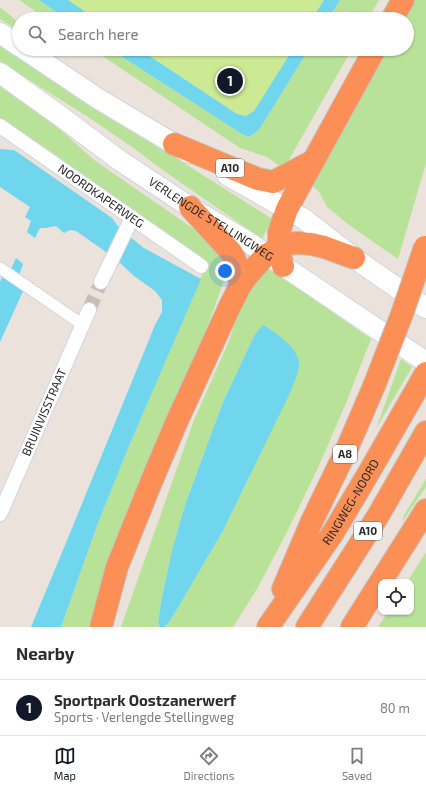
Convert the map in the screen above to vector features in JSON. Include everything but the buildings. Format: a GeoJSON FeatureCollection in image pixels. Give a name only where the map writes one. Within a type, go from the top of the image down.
{"type":"FeatureCollection","features":[{"type":"Feature","properties":{"kind":"highway"},"geometry":{"type":"LineString","coordinates":[[396,12],[403,0]]}},
{"type":"Feature","properties":{"kind":"highway"},"geometry":{"type":"LineString","coordinates":[[276,256],[279,232],[287,209],[371,56]]}},
{"type":"Feature","properties":{"kind":"highway","name":"A10"},"geometry":{"type":"LineString","coordinates":[[174,144],[258,179],[272,182],[313,161]]}},
{"type":"Feature","properties":{"kind":"highway"},"geometry":{"type":"LineString","coordinates":[[190,206],[231,252],[238,266],[240,286]]}},
{"type":"Feature","properties":{"kind":"highway"},"geometry":{"type":"LineString","coordinates":[[100,627],[117,567],[150,485],[177,421],[240,286],[247,276],[276,256],[287,244],[297,242],[311,244],[354,258]]}},
{"type":"Feature","properties":{"kind":"highway","name":"A8"},"geometry":{"type":"LineString","coordinates":[[268,627],[312,521],[346,451],[374,386],[402,314],[425,244]]}},
{"type":"Feature","properties":{"kind":"highway","name":"RINGWEG-NOORD"},"geometry":{"type":"LineString","coordinates":[[268,627],[333,533],[426,372]]}},
{"type":"Feature","properties":{"kind":"highway","name":"A10"},"geometry":{"type":"LineString","coordinates":[[307,627],[374,522],[426,432]]}},
{"type":"Feature","properties":{"kind":"highway"},"geometry":{"type":"LineString","coordinates":[[352,627],[426,510]]}},
{"type":"Feature","properties":{"kind":"main road"},"geometry":{"type":"LineString","coordinates":[[0,33],[12,41]]}},
{"type":"Feature","properties":{"kind":"main road"},"geometry":{"type":"LineString","coordinates":[[34,56],[97,98],[304,219],[354,258],[426,308]]}},
{"type":"Feature","properties":{"kind":"main road","name":"VERLENGDE STELLINGWEG"},"geometry":{"type":"LineString","coordinates":[[0,72],[119,160],[245,240],[276,256],[426,362]]}},
{"type":"Feature","properties":{"kind":"street","name":"NOORDKAPERWEG"},"geometry":{"type":"LineString","coordinates":[[0,126],[129,224],[201,266]]}},
{"type":"Feature","properties":{"kind":"street"},"geometry":{"type":"LineString","coordinates":[[101,282],[129,224]]}},
{"type":"Feature","properties":{"kind":"street"},"geometry":{"type":"LineString","coordinates":[[4,270],[83,325]]}},
{"type":"Feature","properties":{"kind":"street","name":"BRUINVISSTRAAT"},"geometry":{"type":"LineString","coordinates":[[0,514],[89,310]]}},
{"type":"Feature","properties":{"kind":"green space"},"geometry":{"type":"Polygon","coordinates":[[[19,0],[39,0],[56,12],[37,12],[19,0]]]}},
{"type":"Feature","properties":{"kind":"green space"},"geometry":{"type":"Polygon","coordinates":[[[68,0],[324,0],[316,12],[86,12],[68,0]]]}},
{"type":"Feature","properties":{"kind":"green space"},"geometry":{"type":"Polygon","coordinates":[[[340,0],[379,0],[372,12],[332,12],[340,0]]]}},
{"type":"Feature","properties":{"kind":"green space"},"geometry":{"type":"Polygon","coordinates":[[[411,0],[426,0],[426,163],[398,259],[349,225],[327,207],[319,192],[309,182],[379,56],[414,56],[414,12],[404,12],[411,0]]]}},
{"type":"Feature","properties":{"kind":"green space"},"geometry":{"type":"Polygon","coordinates":[[[0,7],[12,17],[12,27],[0,19],[0,7]]]}},
{"type":"Feature","properties":{"kind":"green space"},"geometry":{"type":"Polygon","coordinates":[[[0,46],[12,54],[12,56],[16,56],[272,219],[262,239],[88,117],[0,61],[0,46]]]}},
{"type":"Feature","properties":{"kind":"green space"},"geometry":{"type":"Polygon","coordinates":[[[102,56],[121,56],[242,134],[249,137],[259,130],[305,56],[348,56],[287,163],[281,167],[267,157],[240,148],[102,56]]]}},
{"type":"Feature","properties":{"kind":"green space"},"geometry":{"type":"Polygon","coordinates":[[[150,56],[289,56],[254,111],[246,116],[237,114],[150,56]]]}},
{"type":"Feature","properties":{"kind":"green space"},"geometry":{"type":"Polygon","coordinates":[[[0,85],[53,123],[94,160],[217,245],[229,267],[206,330],[165,425],[92,627],[61,627],[98,523],[207,263],[0,119],[0,85]]]}},
{"type":"Feature","properties":{"kind":"green space"},"geometry":{"type":"Polygon","coordinates":[[[269,268],[371,339],[344,408],[317,470],[288,530],[257,589],[233,627],[164,627],[170,621],[223,531],[249,478],[282,338],[263,325],[255,334],[223,402],[185,505],[172,552],[161,602],[158,623],[160,627],[121,627],[194,420],[229,341],[243,298],[269,268]]]}},
{"type":"Feature","properties":{"kind":"green space"},"geometry":{"type":"Polygon","coordinates":[[[401,359],[412,367],[376,429],[401,359]]]}},
{"type":"Feature","properties":{"kind":"green space"},"geometry":{"type":"Polygon","coordinates":[[[426,479],[426,487],[402,522],[404,515],[426,479]]]}},
{"type":"Feature","properties":{"kind":"green space"},"geometry":{"type":"Polygon","coordinates":[[[426,552],[426,627],[378,627],[386,615],[414,615],[414,579],[409,579],[426,552]]]}},
{"type":"Feature","properties":{"kind":"water"},"geometry":{"type":"Polygon","coordinates":[[[39,0],[68,0],[86,12],[56,12],[39,0]]]}},
{"type":"Feature","properties":{"kind":"water"},"geometry":{"type":"Polygon","coordinates":[[[324,0],[340,0],[332,12],[316,12],[324,0]]]}},
{"type":"Feature","properties":{"kind":"water"},"geometry":{"type":"Polygon","coordinates":[[[121,56],[150,56],[237,114],[246,116],[254,111],[289,56],[305,56],[259,130],[249,137],[242,134],[121,56]]]}},
{"type":"Feature","properties":{"kind":"water"},"geometry":{"type":"Polygon","coordinates":[[[0,149],[14,150],[112,218],[121,230],[144,248],[201,279],[129,446],[98,523],[61,627],[31,627],[155,325],[162,312],[162,300],[155,291],[134,276],[116,259],[76,231],[70,230],[64,233],[56,226],[40,228],[35,238],[27,232],[31,221],[25,217],[30,207],[0,187],[0,149]]]}},
{"type":"Feature","properties":{"kind":"water"},"geometry":{"type":"Polygon","coordinates":[[[16,258],[23,264],[16,284],[24,289],[0,342],[0,282],[3,275],[7,278],[16,258]]]}},
{"type":"Feature","properties":{"kind":"water"},"geometry":{"type":"Polygon","coordinates":[[[263,325],[290,346],[297,356],[299,366],[295,380],[223,531],[170,621],[164,627],[160,627],[158,623],[161,602],[172,551],[185,505],[223,402],[255,334],[263,325]]]}},
{"type":"Feature","properties":{"kind":"tunnel"},"geometry":{"type":"LineString","coordinates":[[89,310],[101,282]]}},
{"type":"Feature","properties":{"kind":"place","name":"Sportpark Oostzanerwerf"},"geometry":{"type":"Point","coordinates":[230,81]}}]}
